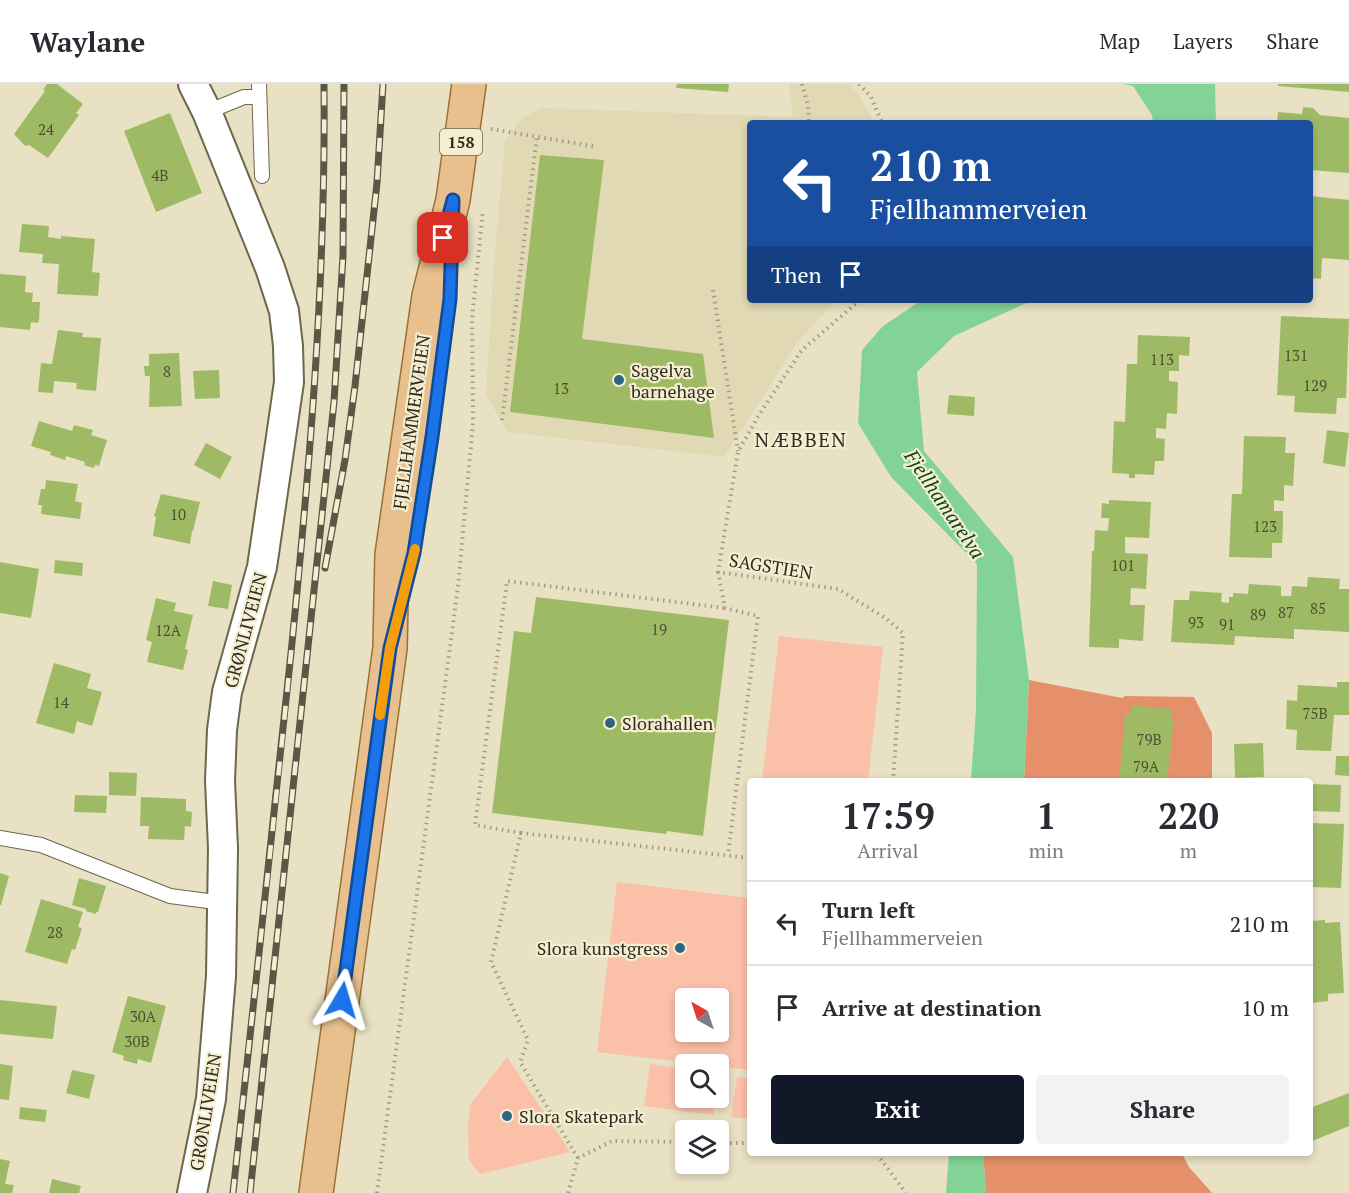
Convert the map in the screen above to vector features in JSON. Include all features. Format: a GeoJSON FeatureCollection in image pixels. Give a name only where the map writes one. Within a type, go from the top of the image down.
{"type":"FeatureCollection","features":[{"type":"Feature","properties":{"kind":"main road","name":"FJELLHAMMERVEIEN"},"geometry":{"type":"LineString","coordinates":[[316,1193],[390,648],[392,555],[429,296],[468,202],[470,84]]}},
{"type":"Feature","properties":{"kind":"street","name":"GRØNLIVEIEN"},"geometry":{"type":"LineString","coordinates":[[192,1193],[211,1099],[221,976],[223,903],[220,781],[226,702],[238,647],[256,595],[262,567],[289,382],[284,312],[270,268],[207,112],[193,84]]}},
{"type":"Feature","properties":{"kind":"lane"},"geometry":{"type":"LineString","coordinates":[[207,112],[259,90],[262,176]]}},
{"type":"Feature","properties":{"kind":"lane"},"geometry":{"type":"LineString","coordinates":[[0,838],[41,845],[170,896],[223,903]]}},
{"type":"Feature","properties":{"kind":"path"},"geometry":{"type":"LineString","coordinates":[[802,84],[809,120]]}},
{"type":"Feature","properties":{"kind":"path"},"geometry":{"type":"LineString","coordinates":[[859,84],[870,97],[881,120]]}},
{"type":"Feature","properties":{"kind":"path"},"geometry":{"type":"LineString","coordinates":[[488,138],[488,128],[597,147]]}},
{"type":"Feature","properties":{"kind":"path"},"geometry":{"type":"LineString","coordinates":[[502,420],[537,136]]}},
{"type":"Feature","properties":{"kind":"path"},"geometry":{"type":"LineString","coordinates":[[377,1193],[458,588],[473,423],[468,202]]}},
{"type":"Feature","properties":{"kind":"path"},"geometry":{"type":"LineString","coordinates":[[713,290],[738,452]]}},
{"type":"Feature","properties":{"kind":"path","name":"SAGSTIEN"},"geometry":{"type":"LineString","coordinates":[[857,303],[802,350],[756,418],[738,452],[718,572],[838,589],[887,619],[903,633],[893,778]]}},
{"type":"Feature","properties":{"kind":"path"},"geometry":{"type":"LineString","coordinates":[[718,572],[725,608]]}},
{"type":"Feature","properties":{"kind":"path"},"geometry":{"type":"LineString","coordinates":[[728,855],[758,616],[725,608],[507,581],[475,825],[747,858]]}},
{"type":"Feature","properties":{"kind":"path"},"geometry":{"type":"LineString","coordinates":[[521,832],[490,962],[528,1040],[520,1062],[578,1158],[568,1193]]}},
{"type":"Feature","properties":{"kind":"path"},"geometry":{"type":"LineString","coordinates":[[578,1158],[612,1141],[675,1142]]}},
{"type":"Feature","properties":{"kind":"path"},"geometry":{"type":"LineString","coordinates":[[729,1143],[747,1143]]}},
{"type":"Feature","properties":{"kind":"path"},"geometry":{"type":"LineString","coordinates":[[879,1156],[906,1193]]}},
{"type":"Feature","properties":{"kind":"shaded area"},"geometry":{"type":"Polygon","coordinates":[[[789,84],[848,84],[858,94],[873,120],[747,120],[747,303],[833,303],[798,342],[724,457],[507,432],[486,394],[493,276],[505,141],[523,117],[542,108],[793,117],[789,84]]]}},
{"type":"Feature","properties":{"kind":"shaded area"},"geometry":{"type":"Polygon","coordinates":[[[779,636],[883,647],[868,778],[762,778],[779,636]]]}},
{"type":"Feature","properties":{"kind":"shaded area"},"geometry":{"type":"Polygon","coordinates":[[[1029,680],[1122,698],[1125,696],[1194,697],[1212,733],[1212,778],[1024,778],[1029,680]]]}},
{"type":"Feature","properties":{"kind":"shaded area","name":"Slora kunstgress"},"geometry":{"type":"Polygon","coordinates":[[[617,882],[747,898],[747,1070],[729,1068],[729,1054],[675,1054],[675,1061],[597,1052],[617,882]]]}},
{"type":"Feature","properties":{"kind":"shaded area","name":"Slora Skatepark"},"geometry":{"type":"Polygon","coordinates":[[[507,1057],[570,1152],[480,1174],[469,1160],[470,1105],[507,1057]]]}},
{"type":"Feature","properties":{"kind":"shaded area"},"geometry":{"type":"Polygon","coordinates":[[[650,1064],[675,1068],[675,1108],[714,1108],[713,1115],[644,1106],[650,1064]]]}},
{"type":"Feature","properties":{"kind":"shaded area"},"geometry":{"type":"Polygon","coordinates":[[[737,1077],[747,1078],[747,1119],[731,1117],[737,1077]]]}},
{"type":"Feature","properties":{"kind":"shaded area"},"geometry":{"type":"Polygon","coordinates":[[[983,1156],[1183,1156],[1189,1167],[1212,1193],[986,1193],[983,1156]]]}},
{"type":"Feature","properties":{"kind":"water"},"geometry":{"type":"Polygon","coordinates":[[[1123,84],[1215,84],[1216,120],[1153,120],[1152,115],[1133,86],[1123,84]]]}},
{"type":"Feature","properties":{"kind":"water","name":"Fjellhamarelva"},"geometry":{"type":"Polygon","coordinates":[[[918,303],[1026,303],[954,336],[917,372],[924,451],[1013,557],[1029,680],[1024,778],[971,778],[976,710],[977,564],[891,477],[858,423],[862,350],[883,326],[918,303]]]}},
{"type":"Feature","properties":{"kind":"water"},"geometry":{"type":"Polygon","coordinates":[[[949,1156],[983,1156],[986,1193],[946,1193],[949,1156]]]}},
{"type":"Feature","properties":{"kind":"building"},"geometry":{"type":"Polygon","coordinates":[[[47,84],[57,84],[83,104],[76,113],[79,115],[48,158],[29,145],[25,146],[14,134],[45,91],[43,90],[47,84]]]}},
{"type":"Feature","properties":{"kind":"building"},"geometry":{"type":"Polygon","coordinates":[[[677,84],[729,84],[728,92],[676,88],[677,84]]]}},
{"type":"Feature","properties":{"kind":"building"},"geometry":{"type":"Polygon","coordinates":[[[1278,84],[1349,84],[1349,92],[1278,86],[1278,84]]]}},
{"type":"Feature","properties":{"kind":"building"},"geometry":{"type":"Polygon","coordinates":[[[1303,107],[1313,108],[1320,115],[1349,118],[1349,173],[1313,170],[1313,120],[1277,120],[1278,112],[1302,114],[1303,107]]]}},
{"type":"Feature","properties":{"kind":"building"},"geometry":{"type":"Polygon","coordinates":[[[170,113],[202,193],[156,212],[124,131],[170,113]]]}},
{"type":"Feature","properties":{"kind":"building"},"geometry":{"type":"Polygon","coordinates":[[[540,155],[604,160],[582,339],[703,354],[714,438],[510,412],[540,155]]]}},
{"type":"Feature","properties":{"kind":"building"},"geometry":{"type":"Polygon","coordinates":[[[1313,196],[1349,200],[1349,260],[1322,258],[1321,279],[1313,278],[1313,196]]]}},
{"type":"Feature","properties":{"kind":"building"},"geometry":{"type":"Polygon","coordinates":[[[22,224],[49,226],[48,237],[95,239],[92,272],[100,273],[98,296],[57,294],[59,264],[42,263],[43,254],[19,252],[22,224]]]}},
{"type":"Feature","properties":{"kind":"building"},"geometry":{"type":"Polygon","coordinates":[[[0,274],[26,276],[25,292],[33,293],[32,302],[40,302],[38,323],[31,322],[30,330],[0,327],[0,274]]]}},
{"type":"Feature","properties":{"kind":"building"},"geometry":{"type":"Polygon","coordinates":[[[1281,316],[1349,319],[1346,398],[1337,398],[1336,414],[1294,412],[1295,396],[1277,395],[1281,316]]]}},
{"type":"Feature","properties":{"kind":"building"},"geometry":{"type":"Polygon","coordinates":[[[58,330],[83,333],[82,337],[101,338],[96,391],[76,389],[77,383],[54,381],[53,393],[38,392],[41,363],[52,364],[58,330]]]}},
{"type":"Feature","properties":{"kind":"building"},"geometry":{"type":"Polygon","coordinates":[[[1138,335],[1190,337],[1189,356],[1179,355],[1179,371],[1169,371],[1169,381],[1178,382],[1177,414],[1167,413],[1166,429],[1156,428],[1156,438],[1165,439],[1164,461],[1155,461],[1154,475],[1135,474],[1135,478],[1129,478],[1129,474],[1112,473],[1114,421],[1125,422],[1127,364],[1137,364],[1138,335]]]}},
{"type":"Feature","properties":{"kind":"building"},"geometry":{"type":"Polygon","coordinates":[[[179,353],[182,406],[149,407],[150,376],[145,376],[144,366],[149,366],[149,354],[179,353]]]}},
{"type":"Feature","properties":{"kind":"building"},"geometry":{"type":"Polygon","coordinates":[[[219,370],[220,398],[195,399],[193,371],[219,370]]]}},
{"type":"Feature","properties":{"kind":"building"},"geometry":{"type":"Polygon","coordinates":[[[949,395],[975,397],[974,416],[947,414],[949,395]]]}},
{"type":"Feature","properties":{"kind":"building"},"geometry":{"type":"Polygon","coordinates":[[[39,421],[72,431],[74,425],[93,430],[91,435],[107,440],[99,466],[95,465],[94,468],[84,465],[85,462],[66,456],[65,460],[50,455],[51,452],[31,446],[39,421]]]}},
{"type":"Feature","properties":{"kind":"building"},"geometry":{"type":"Polygon","coordinates":[[[1327,430],[1349,433],[1345,467],[1323,463],[1327,430]]]}},
{"type":"Feature","properties":{"kind":"building"},"geometry":{"type":"Polygon","coordinates":[[[1244,436],[1286,437],[1285,453],[1295,453],[1293,486],[1284,485],[1284,501],[1274,500],[1274,511],[1283,511],[1283,527],[1282,543],[1272,543],[1272,558],[1229,557],[1232,494],[1242,494],[1244,436]]]}},
{"type":"Feature","properties":{"kind":"building"},"geometry":{"type":"Polygon","coordinates":[[[206,443],[232,457],[220,479],[194,465],[206,443]]]}},
{"type":"Feature","properties":{"kind":"building"},"geometry":{"type":"Polygon","coordinates":[[[46,480],[78,484],[75,501],[82,503],[80,519],[41,514],[42,505],[38,505],[41,489],[45,489],[46,480]]]}},
{"type":"Feature","properties":{"kind":"building"},"geometry":{"type":"Polygon","coordinates":[[[161,494],[200,502],[190,544],[153,536],[156,517],[154,516],[161,494]]]}},
{"type":"Feature","properties":{"kind":"building"},"geometry":{"type":"Polygon","coordinates":[[[1109,500],[1151,502],[1149,538],[1125,537],[1125,553],[1148,554],[1146,589],[1131,588],[1130,605],[1145,605],[1143,641],[1119,639],[1119,648],[1089,647],[1092,551],[1094,551],[1095,530],[1108,531],[1109,518],[1101,518],[1102,503],[1109,504],[1109,500]]]}},
{"type":"Feature","properties":{"kind":"building"},"geometry":{"type":"Polygon","coordinates":[[[55,560],[83,563],[82,576],[54,573],[55,560]]]}},
{"type":"Feature","properties":{"kind":"building"},"geometry":{"type":"Polygon","coordinates":[[[0,562],[39,569],[31,618],[0,613],[0,562]]]}},
{"type":"Feature","properties":{"kind":"building"},"geometry":{"type":"Polygon","coordinates":[[[1308,577],[1340,579],[1339,589],[1349,589],[1349,632],[1294,629],[1294,639],[1235,636],[1234,645],[1171,642],[1174,600],[1189,600],[1190,591],[1222,593],[1221,602],[1229,603],[1229,597],[1233,597],[1233,593],[1248,594],[1249,584],[1281,586],[1281,596],[1291,596],[1292,586],[1307,587],[1308,577]]]}},
{"type":"Feature","properties":{"kind":"building"},"geometry":{"type":"Polygon","coordinates":[[[213,581],[232,585],[228,609],[208,606],[213,581]]]}},
{"type":"Feature","properties":{"kind":"building","name":"Slorahallen"},"geometry":{"type":"Polygon","coordinates":[[[536,597],[729,620],[703,836],[667,831],[666,834],[492,813],[514,631],[531,633],[536,597]]]}},
{"type":"Feature","properties":{"kind":"building"},"geometry":{"type":"Polygon","coordinates":[[[156,598],[176,603],[174,611],[193,615],[183,670],[147,662],[152,642],[146,640],[156,598]]]}},
{"type":"Feature","properties":{"kind":"building"},"geometry":{"type":"Polygon","coordinates":[[[54,663],[91,674],[87,688],[102,692],[92,726],[77,721],[74,734],[36,723],[54,663]]]}},
{"type":"Feature","properties":{"kind":"building"},"geometry":{"type":"Polygon","coordinates":[[[1337,682],[1349,682],[1349,715],[1334,715],[1331,751],[1296,750],[1297,730],[1286,729],[1287,700],[1297,701],[1298,685],[1337,688],[1337,682]]]}},
{"type":"Feature","properties":{"kind":"building"},"geometry":{"type":"Polygon","coordinates":[[[1131,705],[1172,709],[1171,719],[1174,719],[1167,778],[1119,778],[1125,714],[1130,715],[1131,705]]]}},
{"type":"Feature","properties":{"kind":"building"},"geometry":{"type":"Polygon","coordinates":[[[1263,743],[1264,777],[1235,778],[1234,744],[1263,743]]]}},
{"type":"Feature","properties":{"kind":"building"},"geometry":{"type":"Polygon","coordinates":[[[1336,756],[1349,756],[1349,776],[1335,775],[1336,756]]]}},
{"type":"Feature","properties":{"kind":"building"},"geometry":{"type":"Polygon","coordinates":[[[109,772],[137,773],[136,796],[109,795],[109,772]]]}},
{"type":"Feature","properties":{"kind":"building"},"geometry":{"type":"Polygon","coordinates":[[[1313,784],[1341,785],[1340,812],[1313,811],[1313,784]]]}},
{"type":"Feature","properties":{"kind":"building"},"geometry":{"type":"Polygon","coordinates":[[[75,795],[107,796],[106,813],[74,812],[75,795]]]}},
{"type":"Feature","properties":{"kind":"building"},"geometry":{"type":"Polygon","coordinates":[[[141,797],[186,799],[186,811],[192,812],[191,827],[185,826],[184,840],[148,839],[149,826],[140,826],[141,797]]]}},
{"type":"Feature","properties":{"kind":"building"},"geometry":{"type":"Polygon","coordinates":[[[1313,823],[1344,824],[1341,888],[1313,887],[1313,823]]]}},
{"type":"Feature","properties":{"kind":"building"},"geometry":{"type":"Polygon","coordinates":[[[0,873],[9,876],[1,905],[0,905],[0,873]]]}},
{"type":"Feature","properties":{"kind":"building"},"geometry":{"type":"Polygon","coordinates":[[[79,878],[106,886],[96,914],[72,905],[79,878]]]}},
{"type":"Feature","properties":{"kind":"building"},"geometry":{"type":"Polygon","coordinates":[[[41,899],[83,912],[78,927],[82,928],[75,950],[72,949],[67,964],[25,952],[41,899]]]}},
{"type":"Feature","properties":{"kind":"building"},"geometry":{"type":"Polygon","coordinates":[[[1313,921],[1340,922],[1344,993],[1328,994],[1328,1001],[1313,1003],[1313,921]]]}},
{"type":"Feature","properties":{"kind":"building"},"geometry":{"type":"Polygon","coordinates":[[[128,996],[166,1006],[151,1063],[138,1059],[137,1064],[123,1060],[124,1056],[112,1052],[128,996]]]}},
{"type":"Feature","properties":{"kind":"building"},"geometry":{"type":"Polygon","coordinates":[[[0,1000],[57,1006],[53,1039],[0,1034],[0,1000]]]}},
{"type":"Feature","properties":{"kind":"building"},"geometry":{"type":"Polygon","coordinates":[[[0,1064],[13,1066],[9,1100],[0,1099],[0,1064]]]}},
{"type":"Feature","properties":{"kind":"building"},"geometry":{"type":"Polygon","coordinates":[[[72,1070],[95,1075],[89,1099],[66,1093],[72,1070]]]}},
{"type":"Feature","properties":{"kind":"building"},"geometry":{"type":"Polygon","coordinates":[[[1349,1093],[1349,1126],[1313,1141],[1313,1107],[1349,1093]]]}},
{"type":"Feature","properties":{"kind":"building"},"geometry":{"type":"Polygon","coordinates":[[[20,1107],[47,1110],[45,1122],[19,1119],[20,1107]]]}},
{"type":"Feature","properties":{"kind":"building"},"geometry":{"type":"Polygon","coordinates":[[[0,1159],[10,1161],[5,1184],[14,1185],[12,1193],[0,1193],[0,1159]]]}},
{"type":"Feature","properties":{"kind":"building"},"geometry":{"type":"Polygon","coordinates":[[[52,1179],[81,1186],[79,1193],[49,1193],[52,1179]]]}},
{"type":"Feature","properties":{"kind":"railway"},"geometry":{"type":"LineString","coordinates":[[233,1193],[284,720],[310,440],[322,227],[324,84]]}},
{"type":"Feature","properties":{"kind":"railway"},"geometry":{"type":"LineString","coordinates":[[250,1193],[334,402],[343,256],[344,84]]}},
{"type":"Feature","properties":{"kind":"railway"},"geometry":{"type":"LineString","coordinates":[[325,568],[345,460],[355,386],[377,183],[383,84]]}},
{"type":"Feature","properties":{"kind":"slow traffic"},"geometry":{"type":"LineString","coordinates":[[380,715],[390,648],[415,549]]}},
{"type":"Feature","properties":{"kind":"place","name":"Sagelva barnehage"},"geometry":{"type":"Point","coordinates":[619,380]}},
{"type":"Feature","properties":{"kind":"place","name":"Slorahallen"},"geometry":{"type":"Point","coordinates":[610,723]}},
{"type":"Feature","properties":{"kind":"place","name":"Slora kunstgress"},"geometry":{"type":"Point","coordinates":[680,948]}},
{"type":"Feature","properties":{"kind":"place","name":"Slora Skatepark"},"geometry":{"type":"Point","coordinates":[507,1116]}},
{"type":"Feature","properties":{"kind":"district","name":"NÆBBEN"},"geometry":{"type":"Point","coordinates":[801,439]}},
{"type":"Feature","properties":{"kind":"route"},"geometry":{"type":"LineString","coordinates":[[342,1000],[390,648],[414,553],[432,437],[450,299],[453,200],[443,238]]}}]}
